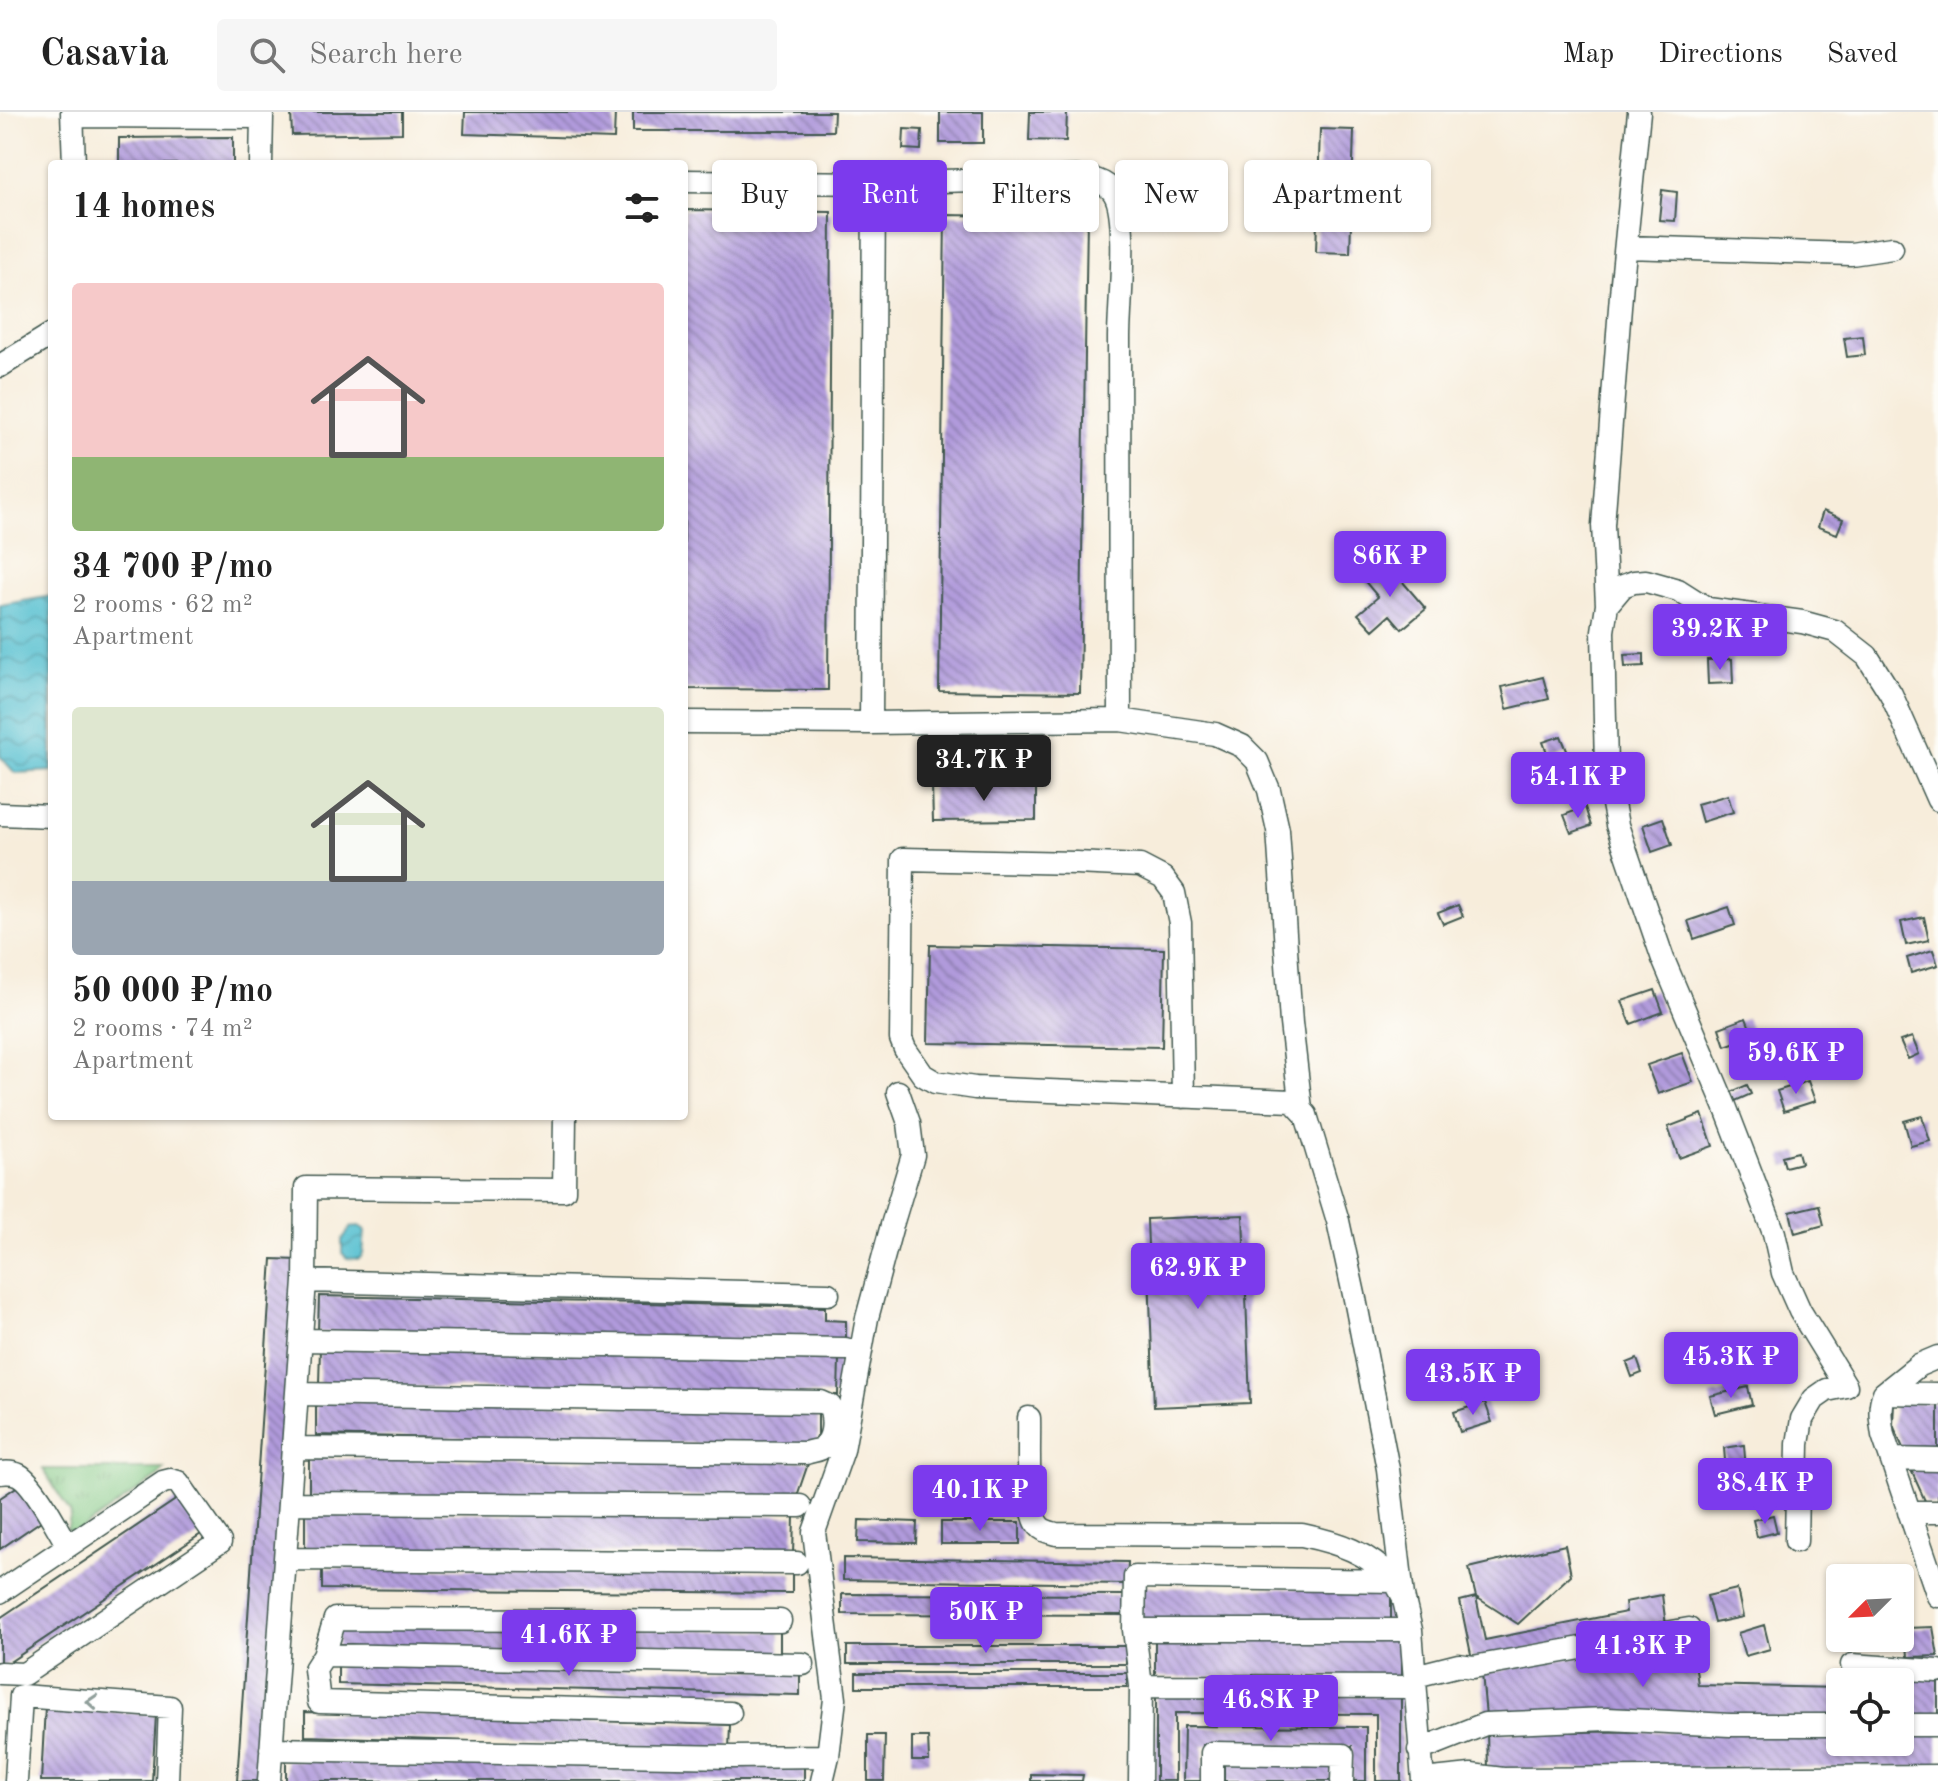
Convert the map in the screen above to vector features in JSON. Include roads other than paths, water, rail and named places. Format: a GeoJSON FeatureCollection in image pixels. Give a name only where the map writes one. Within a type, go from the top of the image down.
{"type":"FeatureCollection","features":[{"type":"Feature","properties":{"kind":"street"},"geometry":{"type":"LineString","coordinates":[[1639,112],[1603,525],[1607,605],[1603,631],[1606,768],[1617,825],[1663,959],[1774,1233],[1783,1273],[1800,1311],[1846,1386]]}},
{"type":"Feature","properties":{"kind":"street"},"geometry":{"type":"LineString","coordinates":[[74,160],[72,114],[262,117],[261,160]]}},
{"type":"Feature","properties":{"kind":"street"},"geometry":{"type":"LineString","coordinates":[[947,181],[1076,177],[1095,179],[1113,192],[1119,212],[1122,244],[1119,334],[1120,720]]}},
{"type":"Feature","properties":{"kind":"street"},"geometry":{"type":"LineString","coordinates":[[688,181],[833,183]]}},
{"type":"Feature","properties":{"kind":"street"},"geometry":{"type":"LineString","coordinates":[[871,723],[874,232]]}},
{"type":"Feature","properties":{"kind":"street"},"geometry":{"type":"LineString","coordinates":[[1626,247],[1851,254],[1892,248]]}},
{"type":"Feature","properties":{"kind":"street"},"geometry":{"type":"LineString","coordinates":[[0,366],[48,336]]}},
{"type":"Feature","properties":{"kind":"street"},"geometry":{"type":"LineString","coordinates":[[1607,605],[1623,586],[1646,581],[1678,590],[1708,609],[1802,622],[1835,631],[1867,656],[1891,694],[1938,800]]}},
{"type":"Feature","properties":{"kind":"street"},"geometry":{"type":"LineString","coordinates":[[688,722],[1120,720],[1215,734],[1242,746],[1257,761],[1269,790],[1278,830],[1291,1023],[1301,1109]]}},
{"type":"Feature","properties":{"kind":"street"},"geometry":{"type":"LineString","coordinates":[[0,814],[48,816]]}},
{"type":"Feature","properties":{"kind":"street"},"geometry":{"type":"LineString","coordinates":[[1183,1097],[1180,923],[1174,893],[1163,878],[1140,866],[903,859],[901,1039],[923,1075],[935,1082],[975,1088],[1183,1097],[1293,1101],[1306,1115],[1338,1221],[1388,1469],[1399,1588],[1411,1630],[1423,1780],[1471,1775],[1503,1779],[1938,1776]]}},
{"type":"Feature","properties":{"kind":"street"},"geometry":{"type":"LineString","coordinates":[[822,1781],[835,1699],[814,1532],[843,1450],[867,1318],[913,1155],[909,1123],[898,1092]]}},
{"type":"Feature","properties":{"kind":"street"},"geometry":{"type":"LineString","coordinates":[[269,1781],[305,1281],[306,1188],[564,1190],[565,1120]]}},
{"type":"Feature","properties":{"kind":"street"},"geometry":{"type":"LineString","coordinates":[[305,1281],[828,1294]]}},
{"type":"Feature","properties":{"kind":"street"},"geometry":{"type":"LineString","coordinates":[[301,1340],[845,1349]]}},
{"type":"Feature","properties":{"kind":"street"},"geometry":{"type":"LineString","coordinates":[[1938,1357],[1919,1365],[1883,1396],[1880,1418],[1909,1512],[1933,1565],[1938,1596]]}},
{"type":"Feature","properties":{"kind":"street"},"geometry":{"type":"LineString","coordinates":[[1796,1541],[1798,1444],[1802,1419],[1814,1399],[1827,1390],[1846,1386],[1883,1396],[1938,1394]]}},
{"type":"Feature","properties":{"kind":"street"},"geometry":{"type":"LineString","coordinates":[[293,1448],[806,1453],[821,1449],[829,1440],[833,1417],[830,1406],[821,1402],[297,1394]]}},
{"type":"Feature","properties":{"kind":"street"},"geometry":{"type":"LineString","coordinates":[[1029,1418],[1030,1504],[1037,1525],[1045,1531],[1056,1534],[1302,1535],[1358,1552],[1379,1565],[1399,1588]]}},
{"type":"Feature","properties":{"kind":"street"},"geometry":{"type":"LineString","coordinates":[[1891,1459],[1938,1460]]}},
{"type":"Feature","properties":{"kind":"street"},"geometry":{"type":"LineString","coordinates":[[0,1473],[21,1476],[68,1546]]}},
{"type":"Feature","properties":{"kind":"street"},"geometry":{"type":"LineString","coordinates":[[0,1592],[163,1482],[171,1480],[178,1482],[220,1542],[24,1674],[0,1673]]}},
{"type":"Feature","properties":{"kind":"street"},"geometry":{"type":"LineString","coordinates":[[289,1503],[800,1506]]}},
{"type":"Feature","properties":{"kind":"street"},"geometry":{"type":"LineString","coordinates":[[1909,1512],[1938,1512]]}},
{"type":"Feature","properties":{"kind":"street"},"geometry":{"type":"LineString","coordinates":[[285,1559],[797,1563]]}},
{"type":"Feature","properties":{"kind":"street"},"geometry":{"type":"LineString","coordinates":[[1140,1781],[1141,1686],[1134,1630],[1135,1577],[1399,1588]]}},
{"type":"Feature","properties":{"kind":"street"},"geometry":{"type":"LineString","coordinates":[[730,1713],[319,1702],[320,1662],[335,1619],[780,1621]]}},
{"type":"Feature","properties":{"kind":"street"},"geometry":{"type":"LineString","coordinates":[[1141,1686],[1415,1681],[1459,1665],[1473,1667],[1689,1629]]}},
{"type":"Feature","properties":{"kind":"street"},"geometry":{"type":"LineString","coordinates":[[1134,1630],[1411,1630]]}},
{"type":"Feature","properties":{"kind":"street"},"geometry":{"type":"LineString","coordinates":[[277,1666],[320,1662],[803,1664]]}},
{"type":"Feature","properties":{"kind":"street"},"geometry":{"type":"LineString","coordinates":[[1852,1665],[1938,1671]]}},
{"type":"Feature","properties":{"kind":"street"},"geometry":{"type":"LineString","coordinates":[[16,1781],[21,1696],[170,1707],[167,1781]]}},
{"type":"Feature","properties":{"kind":"street"},"geometry":{"type":"LineString","coordinates":[[1419,1750],[1485,1724],[1607,1719],[1730,1725],[1826,1725]]}},
{"type":"Feature","properties":{"kind":"street"},"geometry":{"type":"LineString","coordinates":[[1914,1725],[1938,1725]]}},
{"type":"Feature","properties":{"kind":"street"},"geometry":{"type":"LineString","coordinates":[[271,1749],[828,1756]]}},
{"type":"Feature","properties":{"kind":"street"},"geometry":{"type":"LineString","coordinates":[[1212,1781],[1212,1753],[1343,1755],[1342,1781]]}},
{"type":"Feature","properties":{"kind":"water"},"geometry":{"type":"Polygon","coordinates":[[[48,597],[48,771],[15,773],[0,756],[0,605],[48,597]]]}},
{"type":"Feature","properties":{"kind":"water"},"geometry":{"type":"Polygon","coordinates":[[[359,1226],[365,1230],[363,1254],[359,1259],[347,1258],[342,1253],[342,1240],[351,1227],[359,1226]]]}}]}
